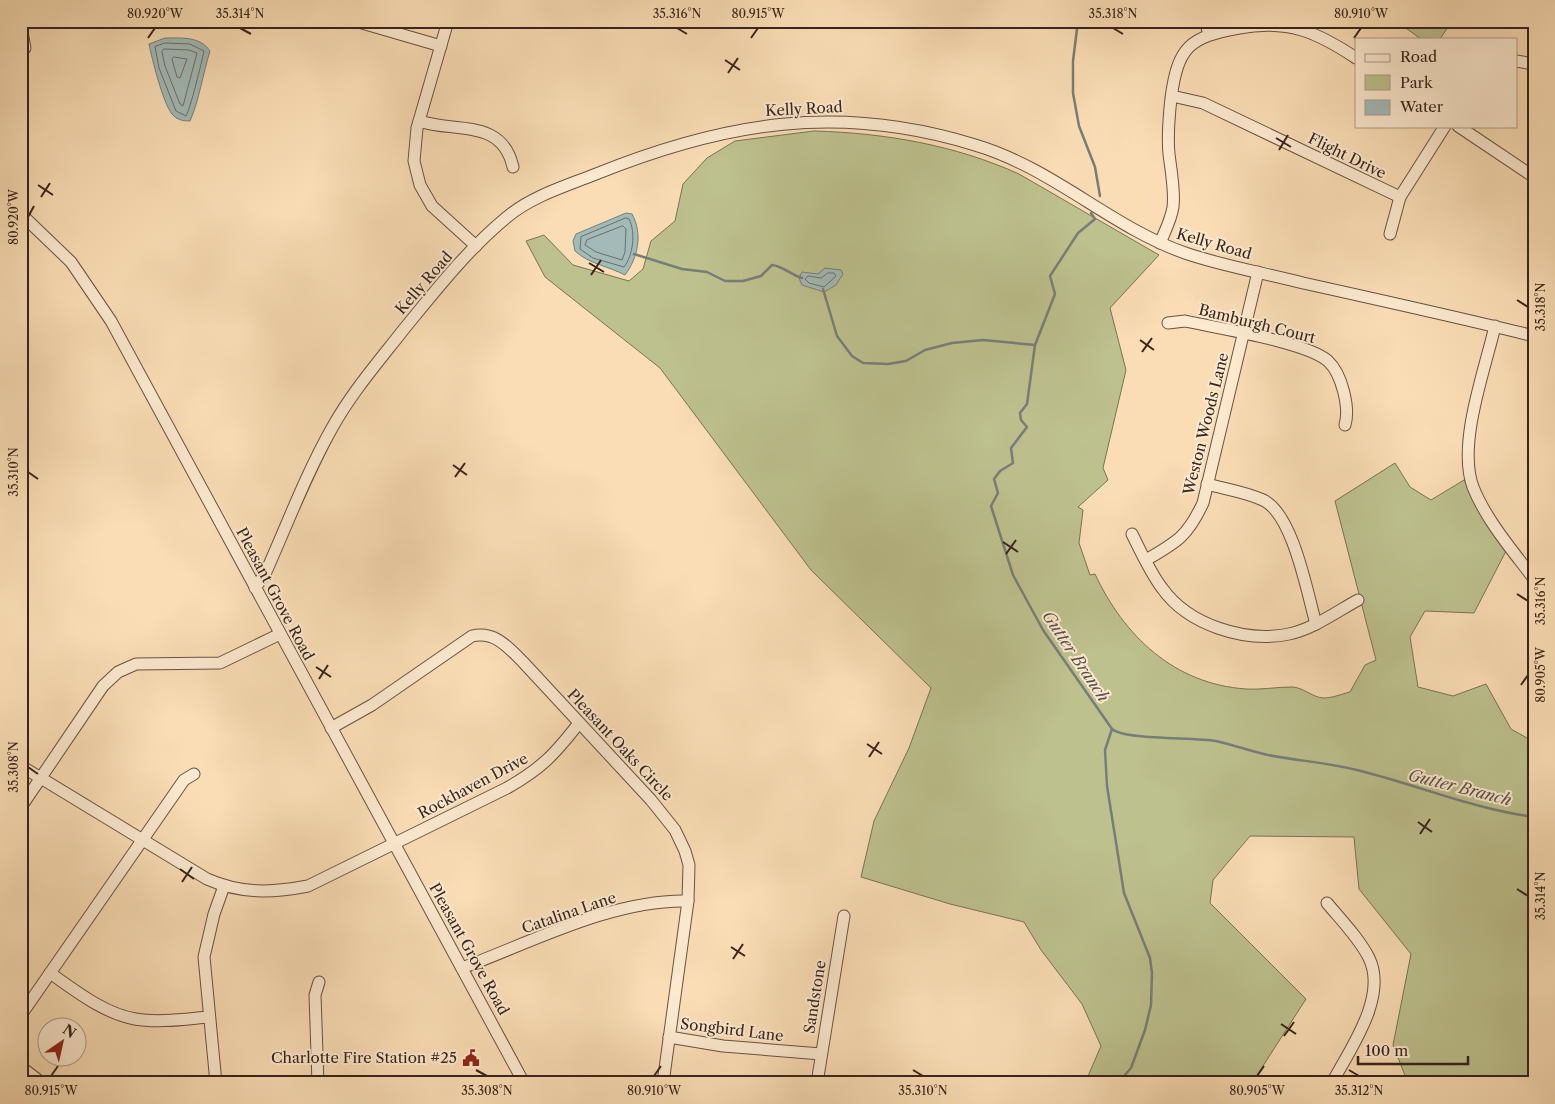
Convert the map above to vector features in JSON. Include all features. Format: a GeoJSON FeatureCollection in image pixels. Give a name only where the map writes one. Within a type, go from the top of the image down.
{"type":"FeatureCollection","features":[{"type":"Feature","properties":{"kind":"street"},"geometry":{"type":"LineString","coordinates":[[355,21],[441,46]]}},
{"type":"Feature","properties":{"kind":"street"},"geometry":{"type":"LineString","coordinates":[[448,21],[415,136],[414,161],[423,192],[443,218],[476,246]]}},
{"type":"Feature","properties":{"kind":"street"},"geometry":{"type":"LineString","coordinates":[[1205,21],[1209,34]]}},
{"type":"Feature","properties":{"kind":"street"},"geometry":{"type":"LineString","coordinates":[[1160,243],[1171,218],[1173,205],[1167,132],[1175,71],[1181,56],[1193,44],[1209,34],[1250,26],[1294,27],[1328,40],[1355,57]]}},
{"type":"Feature","properties":{"kind":"street"},"geometry":{"type":"LineString","coordinates":[[21,27],[25,48]]}},
{"type":"Feature","properties":{"kind":"street"},"geometry":{"type":"LineString","coordinates":[[1518,61],[1534,64]]}},
{"type":"Feature","properties":{"kind":"street","name":"Flight Drive"},"geometry":{"type":"LineString","coordinates":[[1172,96],[1203,103],[1400,197]]}},
{"type":"Feature","properties":{"kind":"street"},"geometry":{"type":"LineString","coordinates":[[420,121],[441,127],[474,129],[490,135],[504,146],[513,167]]}},
{"type":"Feature","properties":{"kind":"street","name":"Kelly Road"},"geometry":{"type":"LineString","coordinates":[[255,588],[266,574],[316,459],[345,407],[425,304],[476,246],[508,216],[526,204],[655,151],[692,139],[735,130],[805,121],[830,121],[922,132],[992,150],[1056,181],[1160,243],[1201,258],[1534,336]]}},
{"type":"Feature","properties":{"kind":"street"},"geometry":{"type":"LineString","coordinates":[[1390,234],[1400,197],[1444,128]]}},
{"type":"Feature","properties":{"kind":"street"},"geometry":{"type":"LineString","coordinates":[[1461,128],[1534,177]]}},
{"type":"Feature","properties":{"kind":"street","name":"Pleasant Grove Road"},"geometry":{"type":"LineString","coordinates":[[23,219],[58,247],[94,294],[524,1083]]}},
{"type":"Feature","properties":{"kind":"street","name":"Weston Woods Lane"},"geometry":{"type":"LineString","coordinates":[[1146,560],[1173,544],[1193,525],[1203,504],[1258,272]]}},
{"type":"Feature","properties":{"kind":"street","name":"Bamburgh Court"},"geometry":{"type":"LineString","coordinates":[[1168,323],[1185,321],[1310,350],[1329,362],[1339,379],[1348,412],[1345,425]]}},
{"type":"Feature","properties":{"kind":"street"},"geometry":{"type":"LineString","coordinates":[[1495,326],[1469,437],[1469,467],[1479,499],[1534,579]]}},
{"type":"Feature","properties":{"kind":"street"},"geometry":{"type":"LineString","coordinates":[[1207,484],[1264,500],[1282,516],[1289,532],[1316,624]]}},
{"type":"Feature","properties":{"kind":"street"},"geometry":{"type":"LineString","coordinates":[[1132,534],[1168,594],[1184,610],[1214,627],[1250,636],[1289,634],[1316,624],[1358,600]]}},
{"type":"Feature","properties":{"kind":"street"},"geometry":{"type":"LineString","coordinates":[[21,807],[104,686],[118,672],[143,664],[220,663],[280,634]]}},
{"type":"Feature","properties":{"kind":"street","name":"Pleasant Oaks Circle"},"geometry":{"type":"LineString","coordinates":[[331,728],[372,705],[472,636],[483,634],[493,636],[505,644],[651,800],[675,830],[686,851],[689,865],[688,901],[663,1083]]}},
{"type":"Feature","properties":{"kind":"street","name":"Rockhaven Drive"},"geometry":{"type":"LineString","coordinates":[[21,766],[178,863],[224,886],[256,892],[283,891],[308,886],[528,776],[550,759],[578,723]]}},
{"type":"Feature","properties":{"kind":"street"},"geometry":{"type":"LineString","coordinates":[[21,1015],[184,780],[194,774]]}},
{"type":"Feature","properties":{"kind":"street"},"geometry":{"type":"LineString","coordinates":[[216,1083],[208,1017],[204,957],[206,941],[224,886]]}},
{"type":"Feature","properties":{"kind":"street","name":"Catalina Lane"},"geometry":{"type":"LineString","coordinates":[[462,968],[553,932],[614,912],[654,904],[688,901]]}},
{"type":"Feature","properties":{"kind":"street"},"geometry":{"type":"LineString","coordinates":[[1327,903],[1369,957],[1375,977],[1373,998],[1368,1013],[1332,1083]]}},
{"type":"Feature","properties":{"kind":"street","name":"Sandstone"},"geometry":{"type":"LineString","coordinates":[[817,1083],[844,916]]}},
{"type":"Feature","properties":{"kind":"street"},"geometry":{"type":"LineString","coordinates":[[50,973],[100,1006],[134,1019],[151,1021],[208,1017]]}},
{"type":"Feature","properties":{"kind":"street"},"geometry":{"type":"LineString","coordinates":[[318,1083],[315,996],[319,982]]}},
{"type":"Feature","properties":{"kind":"street","name":"Songbird Lane"},"geometry":{"type":"LineString","coordinates":[[669,1037],[724,1046],[821,1054]]}},
{"type":"Feature","properties":{"kind":"street"},"geometry":{"type":"LineString","coordinates":[[21,1068],[42,1083]]}},
{"type":"Feature","properties":{"kind":"green space"},"geometry":{"type":"Polygon","coordinates":[[[1396,21],[1452,21],[1441,38],[1420,38],[1396,21]]]}},
{"type":"Feature","properties":{"kind":"green space"},"geometry":{"type":"Polygon","coordinates":[[[814,131],[867,134],[919,142],[970,155],[1019,174],[1159,255],[1110,308],[1126,370],[1103,468],[1108,480],[1078,507],[1083,510],[1079,543],[1090,575],[1095,574],[1107,597],[1121,617],[1154,653],[1174,667],[1196,678],[1220,685],[1246,689],[1296,687],[1320,698],[1334,697],[1350,692],[1365,665],[1376,660],[1335,501],[1395,463],[1410,487],[1431,500],[1464,480],[1506,551],[1474,613],[1425,611],[1410,637],[1418,687],[1453,696],[1486,684],[1511,729],[1534,742],[1534,1083],[1408,1083],[1393,1045],[1411,954],[1359,889],[1354,837],[1250,836],[1213,880],[1210,903],[1306,999],[1252,1083],[1085,1083],[1101,1046],[1082,1004],[1041,950],[1024,922],[950,904],[861,877],[874,821],[909,748],[931,688],[811,570],[660,368],[545,277],[526,241],[544,235],[573,265],[629,281],[643,269],[651,241],[675,221],[683,184],[707,158],[735,141],[814,131]]]}},
{"type":"Feature","properties":{"kind":"water"},"geometry":{"type":"Polygon","coordinates":[[[165,38],[196,40],[210,51],[190,121],[180,120],[172,114],[165,101],[158,80],[149,44],[165,38]]]}},
{"type":"Feature","properties":{"kind":"water"},"geometry":{"type":"Polygon","coordinates":[[[626,213],[632,214],[638,237],[636,253],[625,275],[592,262],[575,251],[573,241],[576,234],[626,213]]]}},
{"type":"Feature","properties":{"kind":"water"},"geometry":{"type":"Polygon","coordinates":[[[825,268],[841,270],[843,274],[836,285],[824,292],[802,285],[799,278],[802,272],[818,274],[825,268]]]}},
{"type":"Feature","properties":{"kind":"waterway","name":"Gutter Branch"},"geometry":{"type":"LineString","coordinates":[[1078,21],[1073,61],[1073,93],[1079,126],[1095,167],[1100,196]]}},
{"type":"Feature","properties":{"kind":"waterway","name":"Gutter Branch"},"geometry":{"type":"LineString","coordinates":[[1091,213],[1095,219],[1078,233],[1050,276],[1055,294],[1035,345],[1027,404],[1020,413],[1021,420],[1027,427],[1011,448],[1013,463],[1000,471],[994,479],[998,493],[991,506],[1013,575],[1043,630],[1112,729],[1119,733],[1144,737],[1216,741],[1268,755],[1350,768],[1490,809],[1534,817]]}},
{"type":"Feature","properties":{"kind":"waterway"},"geometry":{"type":"LineString","coordinates":[[634,254],[682,269],[707,272],[725,281],[743,281],[761,276],[772,265],[802,278]]}},
{"type":"Feature","properties":{"kind":"waterway"},"geometry":{"type":"LineString","coordinates":[[823,289],[837,336],[852,356],[863,363],[888,364],[906,361],[925,350],[952,343],[983,340],[1035,345]]}},
{"type":"Feature","properties":{"kind":"waterway"},"geometry":{"type":"LineString","coordinates":[[1112,729],[1105,750],[1107,786],[1124,893],[1150,958],[1152,973],[1151,1005],[1145,1030],[1131,1068],[1118,1083]]}},
{"type":"Feature","properties":{"kind":"place","name":"Charlotte Fire Station #25"},"geometry":{"type":"Point","coordinates":[471,1058]}}]}
